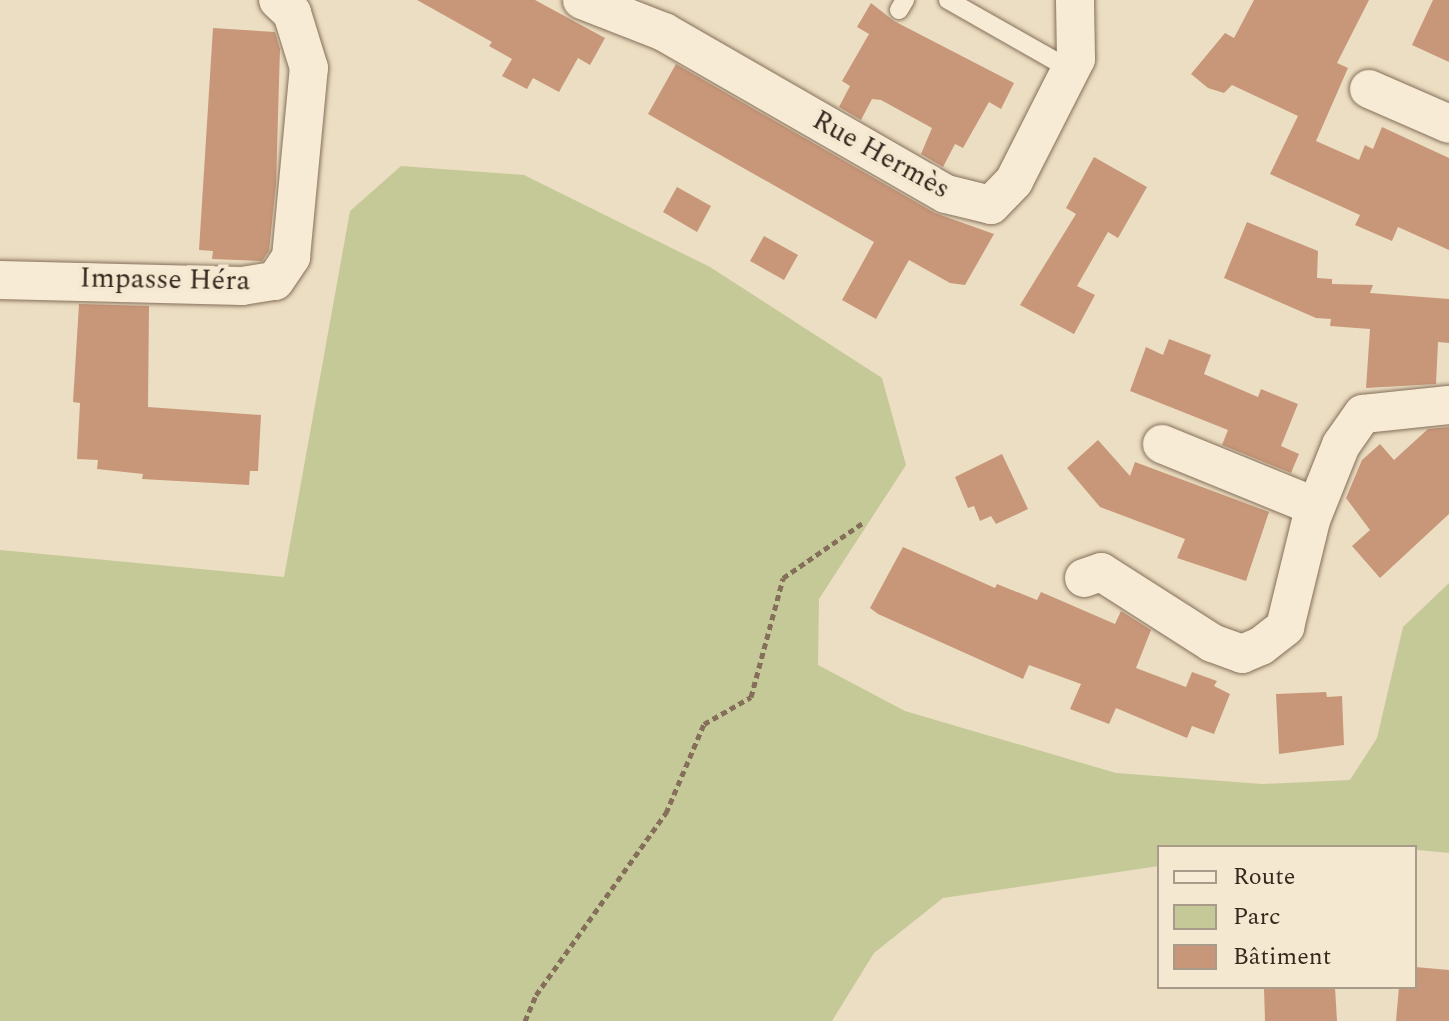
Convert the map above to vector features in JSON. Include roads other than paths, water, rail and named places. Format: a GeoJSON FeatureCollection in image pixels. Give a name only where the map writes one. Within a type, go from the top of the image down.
{"type":"FeatureCollection","features":[{"type":"Feature","properties":{"kind":"street","name":"Impasse Héra"},"geometry":{"type":"LineString","coordinates":[[0,280],[242,286],[275,281],[291,257],[309,68],[292,13],[278,0]]}},
{"type":"Feature","properties":{"kind":"street","name":"Rue Hermès"},"geometry":{"type":"LineString","coordinates":[[582,0],[664,32],[946,194],[991,205],[1014,181],[1076,59],[1069,2]]}},
{"type":"Feature","properties":{"kind":"street"},"geometry":{"type":"LineString","coordinates":[[1369,89],[1449,124]]}},
{"type":"Feature","properties":{"kind":"street"},"geometry":{"type":"LineString","coordinates":[[1084,578],[1101,572],[1212,643],[1242,654],[1285,627],[1316,507],[1341,445],[1363,414],[1449,405]]}},
{"type":"Feature","properties":{"kind":"street"},"geometry":{"type":"LineString","coordinates":[[1162,444],[1316,507]]}},
{"type":"Feature","properties":{"kind":"lane"},"geometry":{"type":"LineString","coordinates":[[948,0],[1071,70]]}}]}
